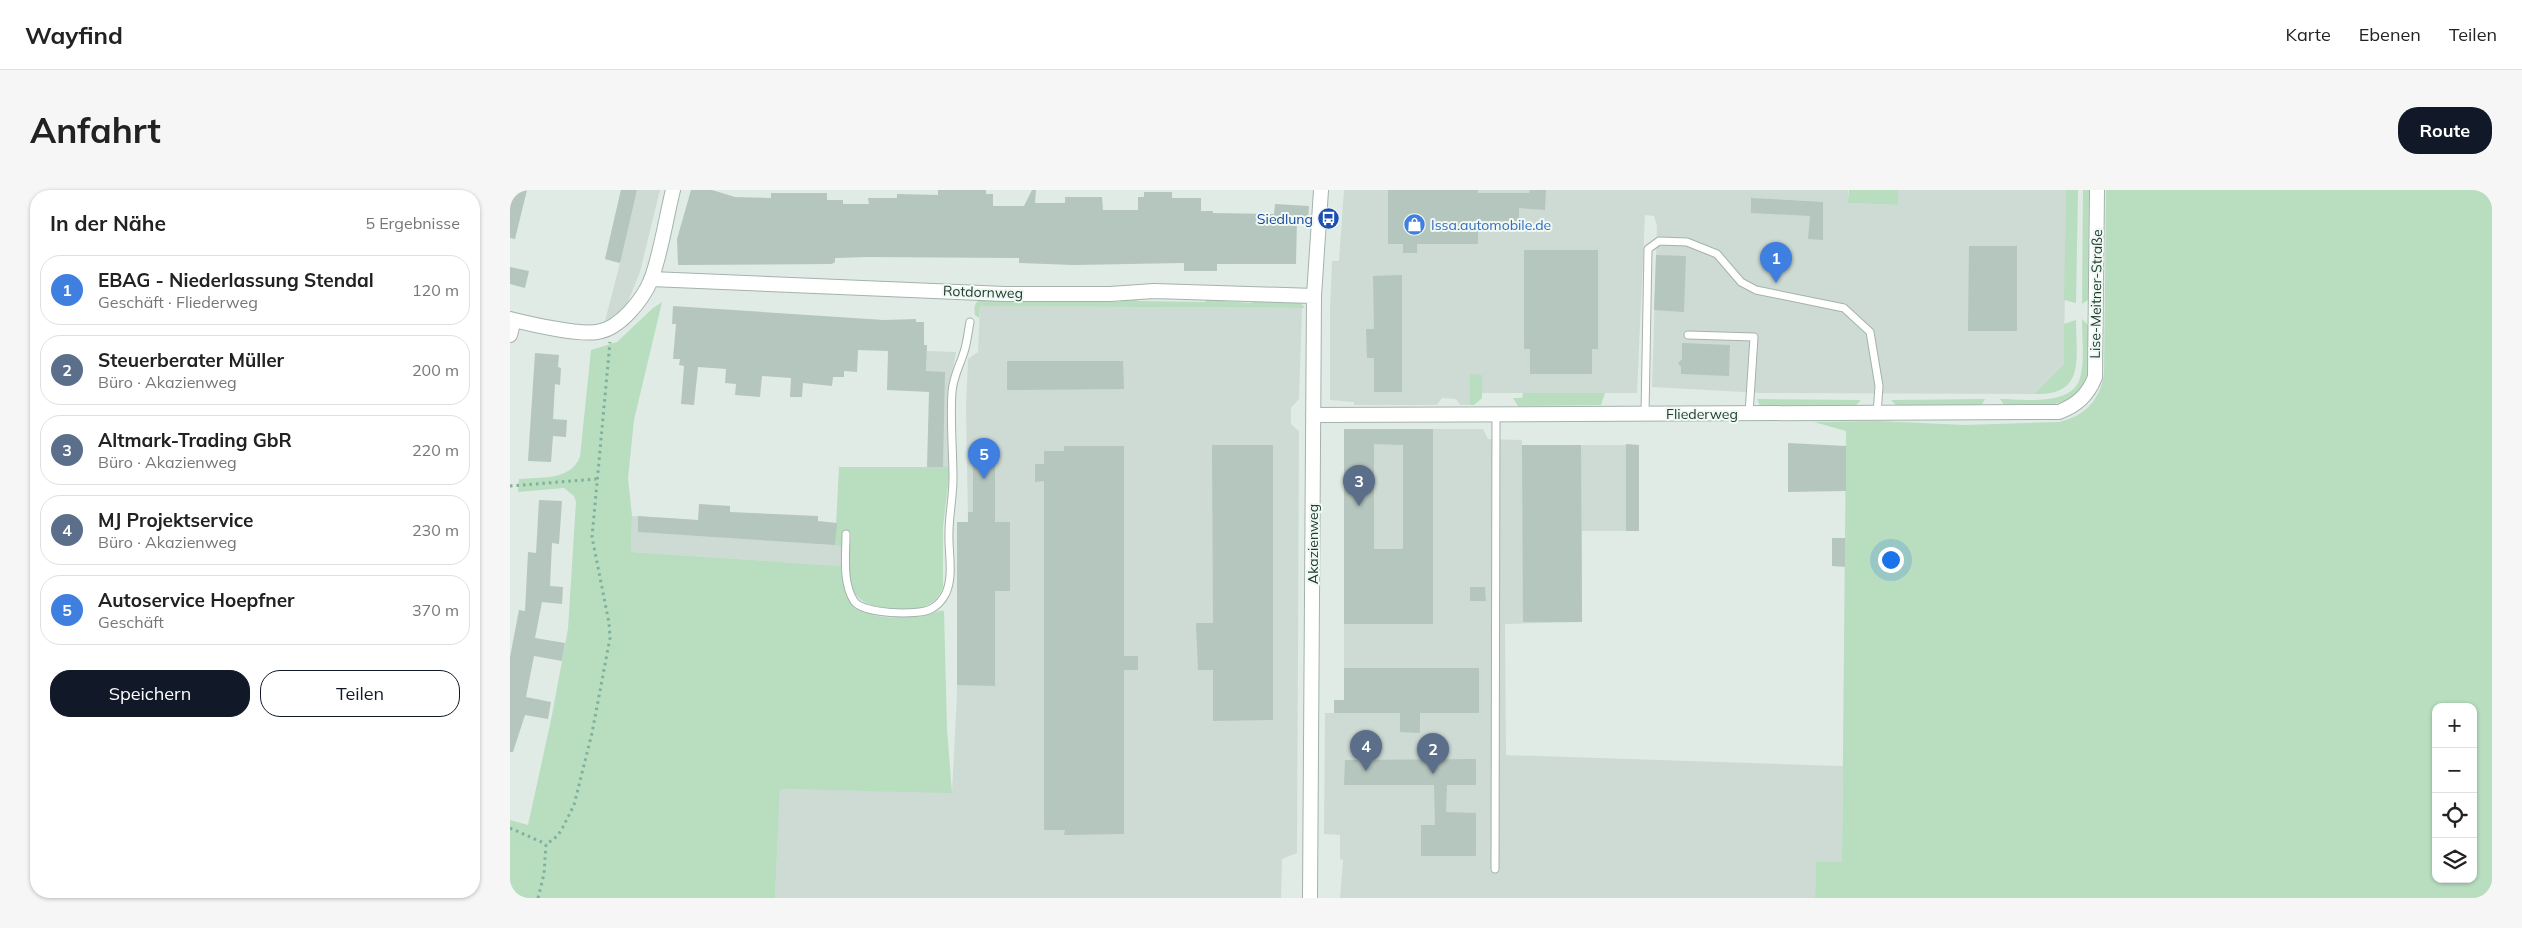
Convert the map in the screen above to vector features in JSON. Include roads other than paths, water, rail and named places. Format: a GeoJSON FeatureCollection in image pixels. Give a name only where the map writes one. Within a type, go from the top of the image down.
{"type":"FeatureCollection","features":[{"type":"Feature","properties":{"kind":"street"},"geometry":{"type":"LineString","coordinates":[[510,335],[512,319],[584,332],[598,332],[612,327],[633,307],[651,279],[673,190]]}},
{"type":"Feature","properties":{"kind":"street","name":"Akazienweg"},"geometry":{"type":"LineString","coordinates":[[1310,898],[1314,296],[1321,190]]}},
{"type":"Feature","properties":{"kind":"street","name":"Lise-Meitner-Straße"},"geometry":{"type":"LineString","coordinates":[[2085,396],[2095,378],[2097,190]]}},
{"type":"Feature","properties":{"kind":"street","name":"Rotdornweg"},"geometry":{"type":"LineString","coordinates":[[651,279],[1005,294],[1110,294],[1154,291],[1314,296]]}},
{"type":"Feature","properties":{"kind":"street","name":"Fliederweg"},"geometry":{"type":"LineString","coordinates":[[1313,415],[2048,414],[2070,408],[2085,396]]}},
{"type":"Feature","properties":{"kind":"lane"},"geometry":{"type":"LineString","coordinates":[[1645,414],[1648,249],[1659,241],[1687,242],[1717,254],[1741,282],[1756,290],[1844,308],[1870,332],[1879,386],[1877,414]]}},
{"type":"Feature","properties":{"kind":"lane"},"geometry":{"type":"LineString","coordinates":[[846,534],[845,569],[850,591],[855,602],[874,612],[923,611],[931,609],[941,601],[947,592],[950,578],[949,533],[953,482],[952,390],[957,367],[964,352],[970,322]]}},
{"type":"Feature","properties":{"kind":"lane"},"geometry":{"type":"LineString","coordinates":[[1688,335],[1754,337],[1749,414]]}},
{"type":"Feature","properties":{"kind":"lane"},"geometry":{"type":"LineString","coordinates":[[1495,869],[1496,415]]}},
{"type":"Feature","properties":{"kind":"place","name":"Siedlung"},"geometry":{"type":"Point","coordinates":[1329,219]}},
{"type":"Feature","properties":{"kind":"place","name":"Issa.automobile.de"},"geometry":{"type":"Point","coordinates":[1415,225]}},
{"type":"Feature","properties":{"kind":"place","name":"EBAG - Niederlassung Stendal"},"geometry":{"type":"Point","coordinates":[1776,283]}},
{"type":"Feature","properties":{"kind":"place","name":"Autoservice Hoepfner"},"geometry":{"type":"Point","coordinates":[984,479]}},
{"type":"Feature","properties":{"kind":"place","name":"Altmark-Trading GbR"},"geometry":{"type":"Point","coordinates":[1359,506]}},
{"type":"Feature","properties":{"kind":"place","name":"MJ Projektservice"},"geometry":{"type":"Point","coordinates":[1366,771]}},
{"type":"Feature","properties":{"kind":"place","name":"Steuerberater Müller"},"geometry":{"type":"Point","coordinates":[1433,774]}}]}
